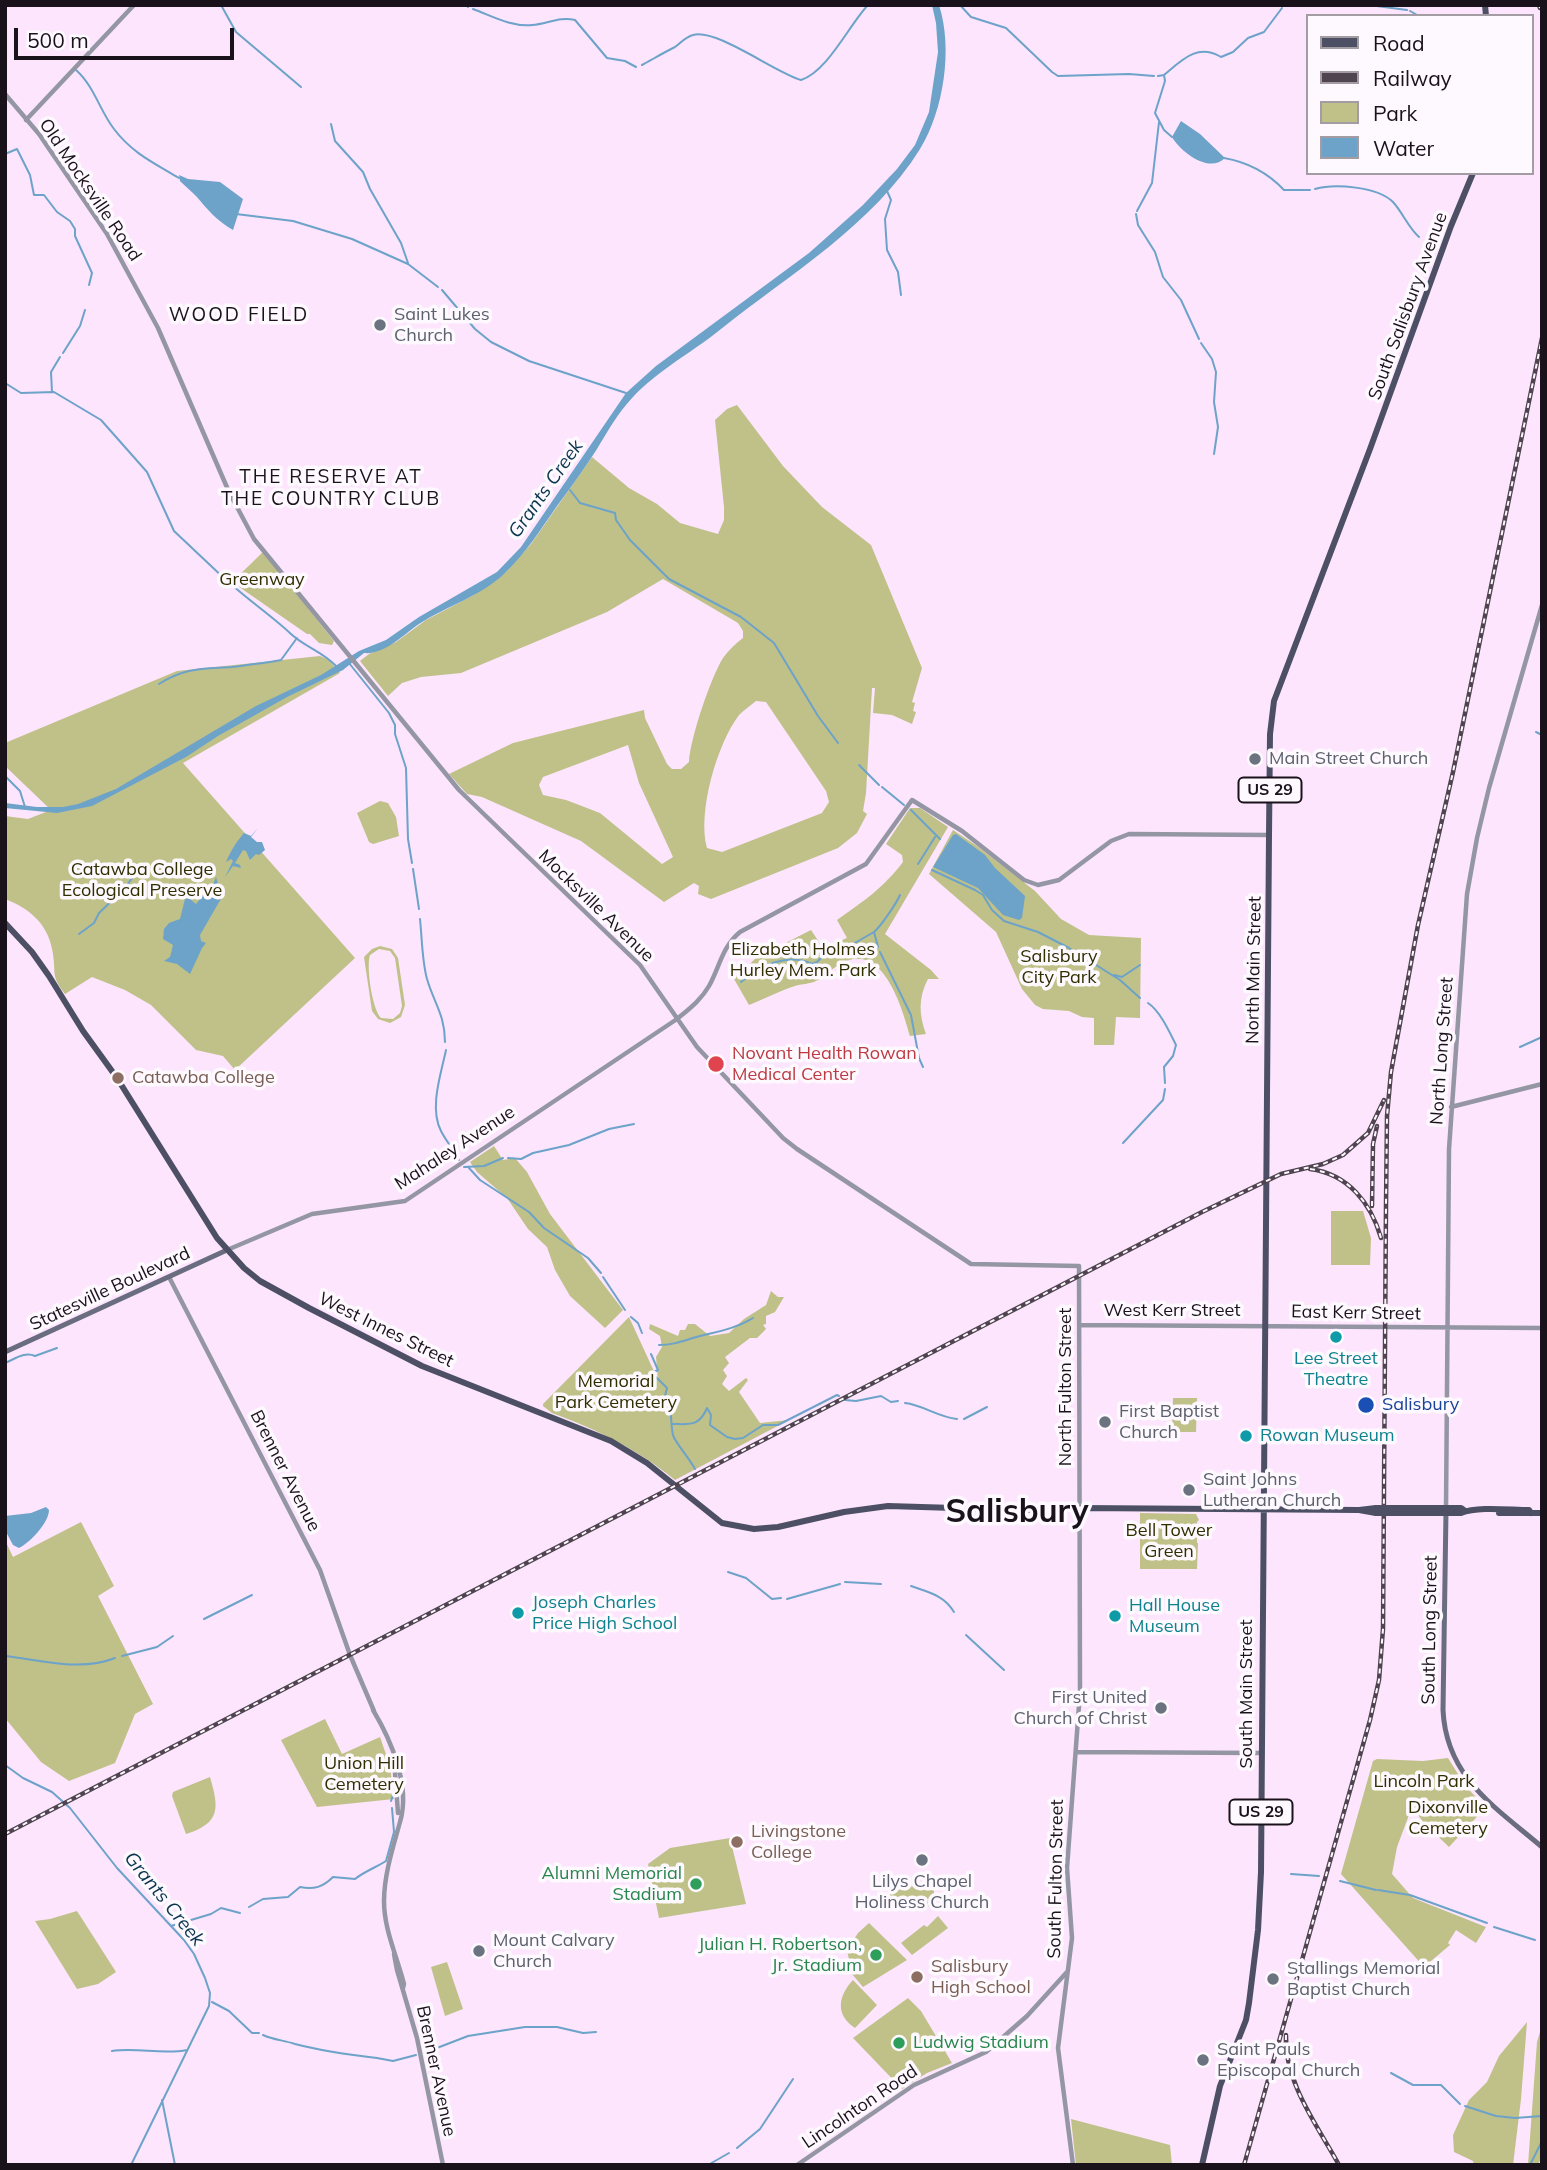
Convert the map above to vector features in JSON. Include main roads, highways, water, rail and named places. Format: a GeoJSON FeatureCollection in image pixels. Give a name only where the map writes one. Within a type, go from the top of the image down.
{"type":"FeatureCollection","features":[{"type":"Feature","properties":{"kind":"main road","name":"South Salisbury Avenue"},"geometry":{"type":"LineString","coordinates":[[1370,449],[1449,231],[1472,175]]}},
{"type":"Feature","properties":{"kind":"main road","name":"North Main Street"},"geometry":{"type":"LineString","coordinates":[[1262,1509],[1270,734],[1274,701],[1370,449]]}},
{"type":"Feature","properties":{"kind":"main road","name":"West Innes Street"},"geometry":{"type":"LineString","coordinates":[[5,923],[62,991],[120,1086],[227,1250],[260,1281],[422,1366],[629,1451],[647,1462],[712,1514],[723,1518],[726,1523],[753,1529],[780,1527],[849,1511],[888,1506],[1021,1510],[1446,1510],[1461,1513],[1542,1513]]}},
{"type":"Feature","properties":{"kind":"main road","name":"Statesville Boulevard"},"geometry":{"type":"LineString","coordinates":[[5,1352],[227,1250]]}},
{"type":"Feature","properties":{"kind":"main road","name":"South Main Street"},"geometry":{"type":"LineString","coordinates":[[1202,2165],[1220,2086],[1246,2020],[1254,1977],[1261,1872],[1262,1509]]}},
{"type":"Feature","properties":{"kind":"main road","name":"South Long Street"},"geometry":{"type":"LineString","coordinates":[[1446,1510],[1443,1710],[1451,1752],[1461,1772],[1474,1787],[1542,1847]]}},
{"type":"Feature","properties":{"kind":"water"},"geometry":{"type":"Polygon","coordinates":[[[932,5],[939,5],[943,22],[944,78],[928,133],[901,176],[855,225],[829,247],[636,394],[618,415],[533,541],[496,581],[419,624],[386,648],[364,653],[343,670],[287,697],[186,757],[92,806],[57,813],[5,808],[5,803],[63,807],[116,789],[256,706],[321,675],[359,651],[386,640],[419,617],[497,572],[521,547],[626,393],[656,366],[809,253],[863,205],[897,169],[915,145],[929,112],[938,52],[932,5]]]}},
{"type":"Feature","properties":{"kind":"water"},"geometry":{"type":"Polygon","coordinates":[[[1181,121],[1200,134],[1225,158],[1211,164],[1196,159],[1182,149],[1172,137],[1181,121]]]}},
{"type":"Feature","properties":{"kind":"water"},"geometry":{"type":"Polygon","coordinates":[[[179,175],[188,179],[220,182],[243,199],[233,230],[213,215],[180,181],[179,175]]]}},
{"type":"Feature","properties":{"kind":"water"},"geometry":{"type":"Polygon","coordinates":[[[258,828],[251,837],[262,842],[265,850],[250,860],[243,850],[235,863],[241,868],[233,866],[225,877],[233,861],[231,859],[226,862],[236,843],[244,833],[251,836],[258,828]]]}},
{"type":"Feature","properties":{"kind":"water"},"geometry":{"type":"Polygon","coordinates":[[[956,834],[985,855],[1025,896],[1022,918],[1019,920],[1003,915],[978,888],[933,867],[956,834]]]}},
{"type":"Feature","properties":{"kind":"water"},"geometry":{"type":"Polygon","coordinates":[[[216,877],[222,897],[200,935],[201,941],[206,943],[190,974],[177,964],[164,961],[170,957],[173,945],[163,939],[164,929],[169,923],[180,919],[185,899],[189,898],[196,904],[213,885],[216,877]]]}},
{"type":"Feature","properties":{"kind":"water"},"geometry":{"type":"Polygon","coordinates":[[[46,1507],[49,1510],[48,1515],[38,1531],[19,1548],[13,1545],[5,1530],[5,1516],[31,1513],[46,1507]]]}},
{"type":"Feature","properties":{"kind":"waterway"},"geometry":{"type":"LineString","coordinates":[[221,5],[236,32],[301,87]]}},
{"type":"Feature","properties":{"kind":"waterway"},"geometry":{"type":"LineString","coordinates":[[642,65],[688,37],[703,35],[730,44],[801,80],[811,75],[829,58],[868,5]]}},
{"type":"Feature","properties":{"kind":"waterway"},"geometry":{"type":"LineString","coordinates":[[960,5],[971,17],[1006,28],[1058,76],[1154,76]]}},
{"type":"Feature","properties":{"kind":"waterway"},"geometry":{"type":"LineString","coordinates":[[1369,5],[1407,10]]}},
{"type":"Feature","properties":{"kind":"waterway"},"geometry":{"type":"LineString","coordinates":[[1158,76],[1164,75],[1190,55],[1204,52],[1221,57],[1233,52],[1248,38],[1264,32],[1282,8]]}},
{"type":"Feature","properties":{"kind":"waterway"},"geometry":{"type":"LineString","coordinates":[[473,9],[524,25],[575,20],[607,58],[625,61],[636,67]]}},
{"type":"Feature","properties":{"kind":"waterway"},"geometry":{"type":"LineString","coordinates":[[1410,11],[1415,14]]}},
{"type":"Feature","properties":{"kind":"waterway"},"geometry":{"type":"LineString","coordinates":[[76,70],[88,83],[109,122],[128,145],[179,178]]}},
{"type":"Feature","properties":{"kind":"waterway"},"geometry":{"type":"LineString","coordinates":[[1164,75],[1165,81],[1155,113],[1164,130],[1172,137]]}},
{"type":"Feature","properties":{"kind":"waterway"},"geometry":{"type":"LineString","coordinates":[[1137,211],[1152,183],[1159,122]]}},
{"type":"Feature","properties":{"kind":"waterway"},"geometry":{"type":"LineString","coordinates":[[331,124],[335,141],[363,172],[401,243],[408,263]]}},
{"type":"Feature","properties":{"kind":"waterway"},"geometry":{"type":"LineString","coordinates":[[5,154],[17,149],[30,175],[34,195],[44,195],[57,212],[70,221],[92,273],[89,285]]}},
{"type":"Feature","properties":{"kind":"waterway"},"geometry":{"type":"LineString","coordinates":[[1224,158],[1257,169],[1284,190],[1310,190]]}},
{"type":"Feature","properties":{"kind":"waterway"},"geometry":{"type":"LineString","coordinates":[[1315,189],[1345,187],[1367,190],[1386,197],[1393,202],[1419,237]]}},
{"type":"Feature","properties":{"kind":"waterway"},"geometry":{"type":"LineString","coordinates":[[887,191],[891,200],[885,219],[887,250],[898,272],[901,295]]}},
{"type":"Feature","properties":{"kind":"waterway"},"geometry":{"type":"LineString","coordinates":[[236,214],[293,221],[352,239],[408,264],[438,287]]}},
{"type":"Feature","properties":{"kind":"waterway"},"geometry":{"type":"LineString","coordinates":[[1136,214],[1138,225],[1155,252],[1163,277],[1181,300],[1199,339]]}},
{"type":"Feature","properties":{"kind":"waterway"},"geometry":{"type":"LineString","coordinates":[[442,290],[475,329],[491,342],[529,361],[626,393]]}},
{"type":"Feature","properties":{"kind":"waterway"},"geometry":{"type":"LineString","coordinates":[[63,353],[80,326],[85,310]]}},
{"type":"Feature","properties":{"kind":"waterway"},"geometry":{"type":"LineString","coordinates":[[1201,343],[1212,359],[1216,372],[1214,402],[1218,427],[1214,454]]}},
{"type":"Feature","properties":{"kind":"waterway"},"geometry":{"type":"LineString","coordinates":[[52,392],[51,372],[60,357]]}},
{"type":"Feature","properties":{"kind":"waterway"},"geometry":{"type":"LineString","coordinates":[[5,383],[21,393],[54,392],[101,420],[147,472],[174,531],[227,581]]}},
{"type":"Feature","properties":{"kind":"waterway"},"geometry":{"type":"LineString","coordinates":[[570,490],[580,503],[615,513],[616,520],[630,540],[669,579],[741,617],[774,643],[818,716],[838,743]]}},
{"type":"Feature","properties":{"kind":"waterway"},"geometry":{"type":"LineString","coordinates":[[232,585],[296,639],[336,666]]}},
{"type":"Feature","properties":{"kind":"waterway"},"geometry":{"type":"LineString","coordinates":[[159,684],[177,674],[194,670],[281,660],[297,638]]}},
{"type":"Feature","properties":{"kind":"waterway"},"geometry":{"type":"LineString","coordinates":[[349,663],[389,713],[395,725],[395,734],[406,768],[408,839],[412,863]]}},
{"type":"Feature","properties":{"kind":"waterway"},"geometry":{"type":"LineString","coordinates":[[1536,732],[1542,735]]}},
{"type":"Feature","properties":{"kind":"waterway"},"geometry":{"type":"LineString","coordinates":[[859,765],[879,785]]}},
{"type":"Feature","properties":{"kind":"waterway"},"geometry":{"type":"LineString","coordinates":[[5,776],[20,791],[25,807]]}},
{"type":"Feature","properties":{"kind":"waterway"},"geometry":{"type":"LineString","coordinates":[[882,787],[904,805]]}},
{"type":"Feature","properties":{"kind":"waterway"},"geometry":{"type":"LineString","coordinates":[[911,810],[940,839]]}},
{"type":"Feature","properties":{"kind":"waterway"},"geometry":{"type":"LineString","coordinates":[[918,864],[935,837]]}},
{"type":"Feature","properties":{"kind":"waterway"},"geometry":{"type":"LineString","coordinates":[[413,869],[419,909]]}},
{"type":"Feature","properties":{"kind":"waterway"},"geometry":{"type":"LineString","coordinates":[[932,870],[983,895],[992,910],[1004,921],[1038,932],[1069,948],[1120,980],[1140,998]]}},
{"type":"Feature","properties":{"kind":"waterway"},"geometry":{"type":"LineString","coordinates":[[79,934],[94,923],[99,913],[137,872]]}},
{"type":"Feature","properties":{"kind":"waterway"},"geometry":{"type":"LineString","coordinates":[[878,947],[874,932],[900,895]]}},
{"type":"Feature","properties":{"kind":"waterway"},"geometry":{"type":"LineString","coordinates":[[420,919],[425,972],[441,1017],[445,1042]]}},
{"type":"Feature","properties":{"kind":"waterway"},"geometry":{"type":"LineString","coordinates":[[741,982],[774,962],[793,959],[812,964],[830,949],[846,948],[874,932]]}},
{"type":"Feature","properties":{"kind":"waterway"},"geometry":{"type":"LineString","coordinates":[[880,952],[911,1015],[923,1067]]}},
{"type":"Feature","properties":{"kind":"waterway"},"geometry":{"type":"LineString","coordinates":[[1114,975],[1122,977],[1140,965]]}},
{"type":"Feature","properties":{"kind":"waterway"},"geometry":{"type":"LineString","coordinates":[[1148,1003],[1160,1016],[1176,1045],[1173,1056],[1164,1067],[1165,1083]]}},
{"type":"Feature","properties":{"kind":"waterway"},"geometry":{"type":"LineString","coordinates":[[1520,1047],[1542,1037]]}},
{"type":"Feature","properties":{"kind":"waterway"},"geometry":{"type":"LineString","coordinates":[[446,1050],[437,1091],[436,1112],[441,1131],[459,1160]]}},
{"type":"Feature","properties":{"kind":"waterway"},"geometry":{"type":"LineString","coordinates":[[1123,1143],[1163,1100],[1165,1089]]}},
{"type":"Feature","properties":{"kind":"waterway"},"geometry":{"type":"LineString","coordinates":[[508,1158],[521,1159],[533,1153],[569,1145],[609,1129],[634,1124]]}},
{"type":"Feature","properties":{"kind":"waterway"},"geometry":{"type":"LineString","coordinates":[[464,1167],[484,1166],[503,1158]]}},
{"type":"Feature","properties":{"kind":"waterway"},"geometry":{"type":"LineString","coordinates":[[469,1168],[480,1180],[529,1212],[544,1228],[588,1258],[601,1273]]}},
{"type":"Feature","properties":{"kind":"waterway"},"geometry":{"type":"LineString","coordinates":[[603,1277],[625,1310]]}},
{"type":"Feature","properties":{"kind":"waterway"},"geometry":{"type":"LineString","coordinates":[[631,1317],[638,1323],[642,1333]]}},
{"type":"Feature","properties":{"kind":"waterway"},"geometry":{"type":"LineString","coordinates":[[659,1345],[723,1330],[753,1318]]}},
{"type":"Feature","properties":{"kind":"waterway"},"geometry":{"type":"LineString","coordinates":[[5,1363],[24,1355],[35,1356],[57,1348]]}},
{"type":"Feature","properties":{"kind":"waterway"},"geometry":{"type":"LineString","coordinates":[[651,1354],[658,1370],[652,1373],[667,1388],[665,1396],[674,1438],[695,1469]]}},
{"type":"Feature","properties":{"kind":"waterway"},"geometry":{"type":"LineString","coordinates":[[673,1424],[697,1421],[707,1408],[711,1415],[710,1425],[727,1437],[743,1438],[763,1425],[778,1425],[839,1396]]}},
{"type":"Feature","properties":{"kind":"waterway"},"geometry":{"type":"LineString","coordinates":[[845,1400],[856,1401],[881,1396],[891,1402],[898,1401]]}},
{"type":"Feature","properties":{"kind":"waterway"},"geometry":{"type":"LineString","coordinates":[[905,1403],[957,1419]]}},
{"type":"Feature","properties":{"kind":"waterway"},"geometry":{"type":"LineString","coordinates":[[964,1419],[987,1407]]}},
{"type":"Feature","properties":{"kind":"waterway"},"geometry":{"type":"LineString","coordinates":[[728,1572],[746,1578],[772,1599],[781,1598]]}},
{"type":"Feature","properties":{"kind":"waterway"},"geometry":{"type":"LineString","coordinates":[[845,1582],[881,1584]]}},
{"type":"Feature","properties":{"kind":"waterway"},"geometry":{"type":"LineString","coordinates":[[787,1599],[840,1584]]}},
{"type":"Feature","properties":{"kind":"waterway"},"geometry":{"type":"LineString","coordinates":[[911,1586],[940,1598],[954,1612]]}},
{"type":"Feature","properties":{"kind":"waterway"},"geometry":{"type":"LineString","coordinates":[[204,1619],[252,1595]]}},
{"type":"Feature","properties":{"kind":"waterway"},"geometry":{"type":"LineString","coordinates":[[966,1635],[1004,1670]]}},
{"type":"Feature","properties":{"kind":"waterway"},"geometry":{"type":"LineString","coordinates":[[122,1656],[157,1647],[173,1636]]}},
{"type":"Feature","properties":{"kind":"waterway"},"geometry":{"type":"LineString","coordinates":[[5,1656],[75,1665],[115,1658]]}},
{"type":"Feature","properties":{"kind":"waterway","name":"Grants Creek"},"geometry":{"type":"LineString","coordinates":[[5,1765],[23,1778],[52,1792],[70,1808],[117,1868],[184,1940],[194,1954],[210,1993],[209,2006],[131,2165]]}},
{"type":"Feature","properties":{"kind":"waterway"},"geometry":{"type":"LineString","coordinates":[[391,1801],[393,1795]]}},
{"type":"Feature","properties":{"kind":"waterway"},"geometry":{"type":"LineString","coordinates":[[249,1907],[263,1899],[288,1897],[300,1887],[318,1887],[333,1877],[355,1879],[386,1861],[394,1832],[392,1808]]}},
{"type":"Feature","properties":{"kind":"waterway"},"geometry":{"type":"LineString","coordinates":[[1291,1874],[1319,1876]]}},
{"type":"Feature","properties":{"kind":"waterway"},"geometry":{"type":"LineString","coordinates":[[1340,1881],[1376,1890]]}},
{"type":"Feature","properties":{"kind":"waterway"},"geometry":{"type":"LineString","coordinates":[[1378,1890],[1410,1895],[1487,1923]]}},
{"type":"Feature","properties":{"kind":"waterway"},"geometry":{"type":"LineString","coordinates":[[171,1926],[211,1914],[221,1908],[240,1913]]}},
{"type":"Feature","properties":{"kind":"waterway"},"geometry":{"type":"LineString","coordinates":[[1494,1927],[1535,1940]]}},
{"type":"Feature","properties":{"kind":"waterway"},"geometry":{"type":"LineString","coordinates":[[212,2002],[229,2011],[252,2033],[259,2033]]}},
{"type":"Feature","properties":{"kind":"waterway"},"geometry":{"type":"LineString","coordinates":[[424,2053],[468,2036],[525,2027],[557,2027],[583,2033],[596,2032]]}},
{"type":"Feature","properties":{"kind":"waterway"},"geometry":{"type":"LineString","coordinates":[[263,2035],[315,2049],[393,2061],[416,2055]]}},
{"type":"Feature","properties":{"kind":"waterway"},"geometry":{"type":"LineString","coordinates":[[112,2051],[187,2050]]}},
{"type":"Feature","properties":{"kind":"waterway"},"geometry":{"type":"LineString","coordinates":[[1391,2073],[1413,2085],[1441,2085],[1460,2104]]}},
{"type":"Feature","properties":{"kind":"waterway"},"geometry":{"type":"LineString","coordinates":[[737,2148],[760,2129],[793,2079]]}},
{"type":"Feature","properties":{"kind":"waterway"},"geometry":{"type":"LineString","coordinates":[[162,2100],[175,2165]]}},
{"type":"Feature","properties":{"kind":"waterway"},"geometry":{"type":"LineString","coordinates":[[1465,2106],[1496,2116],[1542,2116]]}},
{"type":"Feature","properties":{"kind":"waterway"},"geometry":{"type":"LineString","coordinates":[[1530,2165],[1542,2141]]}},
{"type":"Feature","properties":{"kind":"waterway"},"geometry":{"type":"LineString","coordinates":[[708,2165],[729,2153]]}},
{"type":"Feature","properties":{"kind":"waterway"},"geometry":{"type":"LineString","coordinates":[[1346,2165],[1362,2165]]}},
{"type":"Feature","properties":{"kind":"railway"},"geometry":{"type":"LineString","coordinates":[[1244,2165],[1379,1680],[1383,1629],[1387,1116],[1391,1072],[1418,925],[1453,772],[1542,338]]}},
{"type":"Feature","properties":{"kind":"railway"},"geometry":{"type":"LineString","coordinates":[[5,1834],[1202,1212],[1281,1174],[1323,1164],[1343,1155],[1368,1133],[1384,1100]]}},
{"type":"Feature","properties":{"kind":"railway"},"geometry":{"type":"LineString","coordinates":[[1372,1206],[1373,1144],[1377,1126]]}},
{"type":"Feature","properties":{"kind":"railway"},"geometry":{"type":"LineString","coordinates":[[1310,1169],[1336,1177],[1356,1192],[1371,1213],[1381,1238]]}},
{"type":"Feature","properties":{"kind":"railway"},"geometry":{"type":"LineString","coordinates":[[1286,2035],[1290,2070],[1296,2086],[1339,2165]]}},
{"type":"Feature","properties":{"kind":"place","name":"Saint Lukes Church"},"geometry":{"type":"Point","coordinates":[380,325]}},
{"type":"Feature","properties":{"kind":"place","name":"Main Street Church"},"geometry":{"type":"Point","coordinates":[1255,759]}},
{"type":"Feature","properties":{"kind":"place","name":"Novant Health Rowan Medical Center"},"geometry":{"type":"Point","coordinates":[716,1064]}},
{"type":"Feature","properties":{"kind":"place","name":"Catawba College"},"geometry":{"type":"Point","coordinates":[118,1078]}},
{"type":"Feature","properties":{"kind":"place","name":"Lee Street Theatre"},"geometry":{"type":"Point","coordinates":[1336,1337]}},
{"type":"Feature","properties":{"kind":"place","name":"Salisbury"},"geometry":{"type":"Point","coordinates":[1366,1405]}},
{"type":"Feature","properties":{"kind":"place","name":"First Baptist Church"},"geometry":{"type":"Point","coordinates":[1105,1422]}},
{"type":"Feature","properties":{"kind":"place","name":"Rowan Museum"},"geometry":{"type":"Point","coordinates":[1246,1436]}},
{"type":"Feature","properties":{"kind":"place","name":"Saint Johns Lutheran Church"},"geometry":{"type":"Point","coordinates":[1189,1490]}},
{"type":"Feature","properties":{"kind":"place","name":"Joseph Charles Price High School"},"geometry":{"type":"Point","coordinates":[518,1613]}},
{"type":"Feature","properties":{"kind":"place","name":"Hall House Museum"},"geometry":{"type":"Point","coordinates":[1115,1616]}},
{"type":"Feature","properties":{"kind":"place","name":"First United Church of Christ"},"geometry":{"type":"Point","coordinates":[1161,1708]}},
{"type":"Feature","properties":{"kind":"place","name":"Livingstone College"},"geometry":{"type":"Point","coordinates":[737,1842]}},
{"type":"Feature","properties":{"kind":"place","name":"Lilys Chapel Holiness Church"},"geometry":{"type":"Point","coordinates":[922,1860]}},
{"type":"Feature","properties":{"kind":"place","name":"Alumni Memorial Stadium"},"geometry":{"type":"Point","coordinates":[696,1884]}},
{"type":"Feature","properties":{"kind":"place","name":"Mount Calvary Church"},"geometry":{"type":"Point","coordinates":[479,1951]}},
{"type":"Feature","properties":{"kind":"place","name":"Julian H. Robertson, Jr. Stadium"},"geometry":{"type":"Point","coordinates":[876,1955]}},
{"type":"Feature","properties":{"kind":"place","name":"Salisbury High School"},"geometry":{"type":"Point","coordinates":[917,1977]}},
{"type":"Feature","properties":{"kind":"place","name":"Stallings Memorial Baptist Church"},"geometry":{"type":"Point","coordinates":[1273,1979]}},
{"type":"Feature","properties":{"kind":"place","name":"Ludwig Stadium"},"geometry":{"type":"Point","coordinates":[899,2043]}},
{"type":"Feature","properties":{"kind":"place","name":"Saint Pauls Episcopal Church"},"geometry":{"type":"Point","coordinates":[1203,2060]}},
{"type":"Feature","properties":{"kind":"district","name":"WOOD FIELD"},"geometry":{"type":"Point","coordinates":[239,315]}},
{"type":"Feature","properties":{"kind":"district","name":"THE RESERVE AT THE COUNTRY CLUB"},"geometry":{"type":"Point","coordinates":[331,488]}},
{"type":"Feature","properties":{"kind":"district","name":"Salisbury"},"geometry":{"type":"Point","coordinates":[1017,1512]}},
{"type":"Feature","properties":{"kind":"park label","name":"Greenway"},"geometry":{"type":"Point","coordinates":[262,580]}},
{"type":"Feature","properties":{"kind":"park label","name":"Catawba College Ecological Preserve"},"geometry":{"type":"Point","coordinates":[142,880]}},
{"type":"Feature","properties":{"kind":"park label","name":"Elizabeth Holmes Hurley Mem. Park"},"geometry":{"type":"Point","coordinates":[803,960]}},
{"type":"Feature","properties":{"kind":"park label","name":"Salisbury City Park"},"geometry":{"type":"Point","coordinates":[1059,967]}},
{"type":"Feature","properties":{"kind":"park label","name":"Memorial Park Cemetery"},"geometry":{"type":"Point","coordinates":[616,1392]}},
{"type":"Feature","properties":{"kind":"park label","name":"Bell Tower Green"},"geometry":{"type":"Point","coordinates":[1169,1541]}},
{"type":"Feature","properties":{"kind":"park label","name":"Union Hill Cemetery"},"geometry":{"type":"Point","coordinates":[364,1774]}},
{"type":"Feature","properties":{"kind":"park label","name":"Lincoln Park"},"geometry":{"type":"Point","coordinates":[1424,1782]}},
{"type":"Feature","properties":{"kind":"park label","name":"Dixonville Cemetery"},"geometry":{"type":"Point","coordinates":[1448,1818]}}]}
